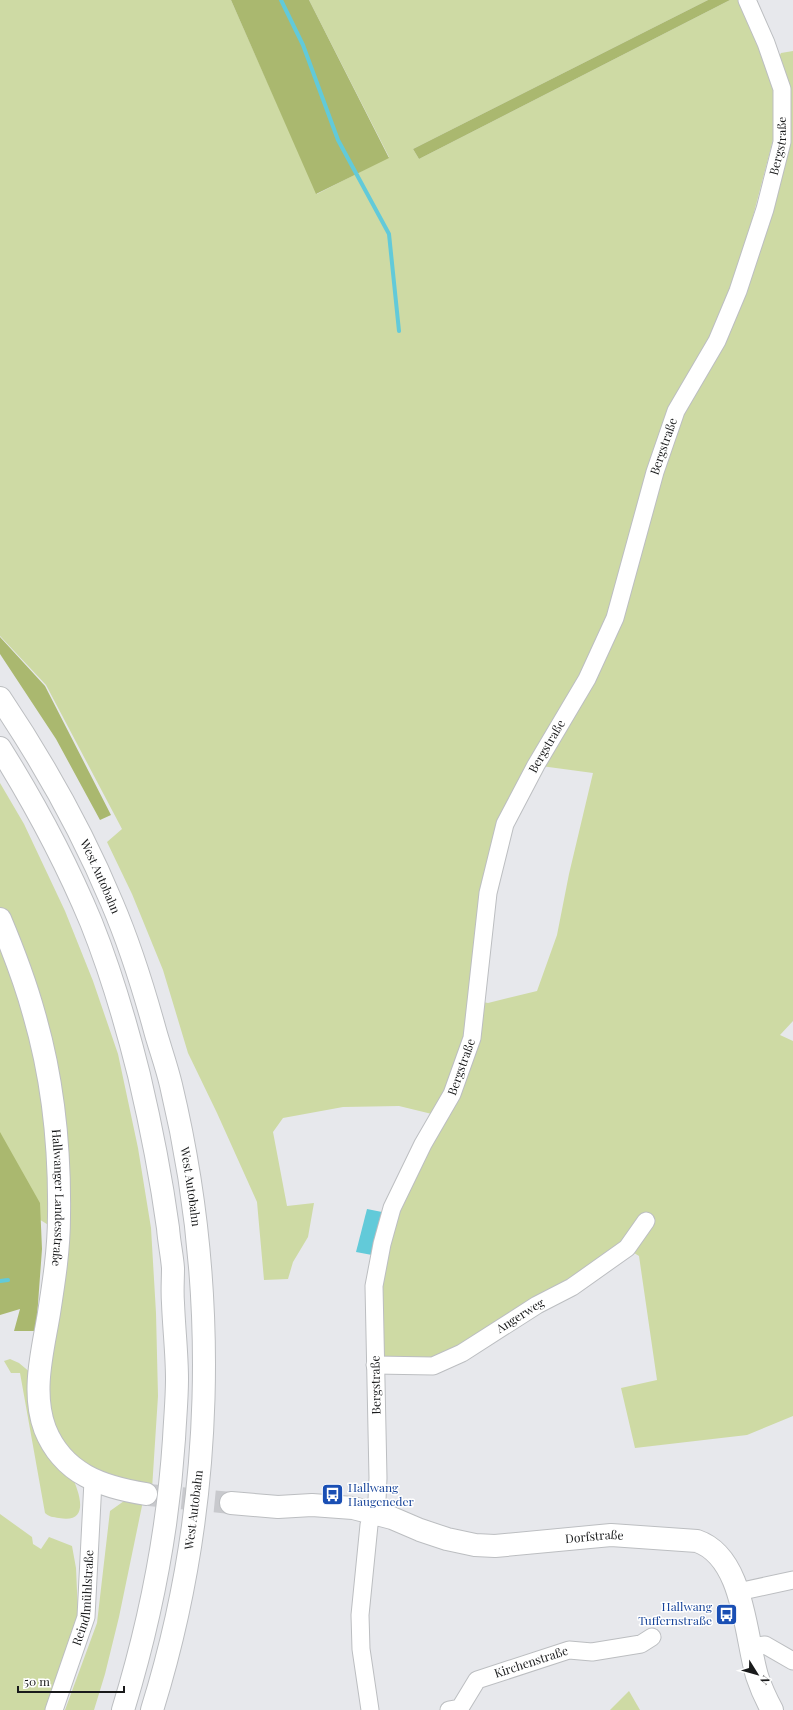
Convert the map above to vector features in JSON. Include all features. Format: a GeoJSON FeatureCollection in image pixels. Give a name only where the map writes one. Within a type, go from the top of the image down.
{"type":"FeatureCollection","features":[{"type":"Feature","properties":{"kind":"main road","name":"West Autobahn"},"geometry":{"type":"LineString","coordinates":[[0,698],[61,799],[112,902],[142,984],[171,1083],[186,1158],[197,1234],[203,1311],[203,1422],[199,1470],[189,1549],[171,1641],[152,1710]]}},
{"type":"Feature","properties":{"kind":"main road"},"geometry":{"type":"LineString","coordinates":[[0,748],[24,788],[58,852],[105,958],[118,997],[145,1101],[164,1201],[173,1267],[173,1303],[177,1379],[173,1453],[164,1534],[151,1603],[133,1678],[123,1710]]}},
{"type":"Feature","properties":{"kind":"main road","name":"Hallwanger Landesstraße"},"geometry":{"type":"LineString","coordinates":[[0,919],[16,959],[34,1014],[47,1069],[54,1120],[59,1217],[56,1267],[40,1367],[38,1390],[45,1429],[61,1456],[73,1468],[93,1481],[116,1488],[146,1494]]}},
{"type":"Feature","properties":{"kind":"main road","name":"Dorfstraße"},"geometry":{"type":"LineString","coordinates":[[231,1503],[278,1507],[312,1505],[331,1506],[373,1513],[392,1518],[420,1530],[475,1545],[495,1546],[611,1535],[697,1542],[706,1545],[721,1558],[738,1592],[757,1676],[762,1691],[772,1710]]}},
{"type":"Feature","properties":{"kind":"street","name":"Bergstraße"},"geometry":{"type":"LineString","coordinates":[[373,1513],[377,1500],[378,1478],[374,1286],[382,1244],[392,1208],[423,1144],[452,1094],[472,1038],[488,893],[505,824],[536,765],[587,679],[615,618],[655,472],[676,411],[716,341],[738,291],[765,209],[782,142],[782,89],[766,43],[747,0]]}},
{"type":"Feature","properties":{"kind":"street","name":"Angerweg"},"geometry":{"type":"LineString","coordinates":[[375,1365],[433,1366],[462,1353],[537,1305],[572,1287],[627,1248],[646,1221]]}},
{"type":"Feature","properties":{"kind":"street","name":"Reindlmühlstraße"},"geometry":{"type":"LineString","coordinates":[[54,1710],[86,1617],[93,1481]]}},
{"type":"Feature","properties":{"kind":"street"},"geometry":{"type":"LineString","coordinates":[[370,1710],[361,1649],[360,1615],[369,1524],[373,1513]]}},
{"type":"Feature","properties":{"kind":"street"},"geometry":{"type":"LineString","coordinates":[[738,1592],[793,1580]]}},
{"type":"Feature","properties":{"kind":"street","name":"Kirchenstraße"},"geometry":{"type":"LineString","coordinates":[[449,1710],[460,1708],[477,1680],[569,1650],[592,1652],[641,1644],[652,1637]]}},
{"type":"Feature","properties":{"kind":"street"},"geometry":{"type":"LineString","coordinates":[[750,1647],[765,1645],[793,1661]]}},
{"type":"Feature","properties":{"kind":"green space"},"geometry":{"type":"Polygon","coordinates":[[[0,0],[231,0],[317,194],[389,157],[309,0],[708,0],[413,149],[419,159],[730,0],[740,0],[751,21],[772,82],[775,108],[774,136],[741,262],[729,297],[708,341],[602,638],[518,781],[501,819],[467,1029],[436,1115],[399,1106],[343,1107],[283,1118],[273,1132],[287,1206],[314,1203],[308,1237],[293,1262],[288,1279],[264,1280],[257,1202],[188,1053],[163,970],[132,894],[107,842],[122,829],[46,685],[0,636],[0,0]]]}},
{"type":"Feature","properties":{"kind":"green space"},"geometry":{"type":"Polygon","coordinates":[[[231,0],[309,0],[389,158],[316,194],[231,0]]]}},
{"type":"Feature","properties":{"kind":"green space"},"geometry":{"type":"Polygon","coordinates":[[[708,0],[730,0],[419,159],[413,149],[708,0]]]}},
{"type":"Feature","properties":{"kind":"green space"},"geometry":{"type":"Polygon","coordinates":[[[793,51],[793,1021],[780,1035],[793,1041],[793,1416],[747,1435],[635,1448],[621,1388],[657,1380],[639,1256],[621,1245],[575,1276],[441,1358],[391,1362],[381,1355],[382,1281],[387,1253],[395,1223],[429,1149],[483,1002],[488,1003],[537,991],[557,935],[569,874],[593,773],[541,766],[596,675],[660,471],[781,164],[779,57],[781,53],[793,51]]]}},
{"type":"Feature","properties":{"kind":"green space"},"geometry":{"type":"Polygon","coordinates":[[[0,637],[45,686],[111,815],[100,820],[56,739],[0,654],[0,637]]]}},
{"type":"Feature","properties":{"kind":"green space"},"geometry":{"type":"Polygon","coordinates":[[[0,783],[24,824],[65,911],[93,981],[118,1054],[138,1148],[151,1228],[156,1313],[158,1396],[152,1489],[99,1476],[67,1451],[48,1410],[50,1226],[18,1206],[0,1173],[0,783]]]}},
{"type":"Feature","properties":{"kind":"green space"},"geometry":{"type":"Polygon","coordinates":[[[0,1132],[40,1203],[42,1249],[36,1331],[14,1331],[20,1309],[0,1315],[0,1132]]]}},
{"type":"Feature","properties":{"kind":"green space"},"geometry":{"type":"Polygon","coordinates":[[[10,1359],[19,1363],[31,1373],[78,1491],[80,1499],[79,1512],[69,1519],[50,1516],[45,1513],[20,1373],[11,1373],[4,1361],[10,1359]]]}},
{"type":"Feature","properties":{"kind":"green space"},"geometry":{"type":"Polygon","coordinates":[[[124,1501],[143,1501],[119,1617],[105,1674],[94,1710],[65,1710],[97,1623],[110,1511],[124,1501]]]}},
{"type":"Feature","properties":{"kind":"green space"},"geometry":{"type":"Polygon","coordinates":[[[0,1514],[32,1537],[33,1544],[41,1549],[49,1537],[72,1546],[76,1568],[78,1614],[46,1710],[0,1710],[0,1514]]]}},
{"type":"Feature","properties":{"kind":"green space"},"geometry":{"type":"Polygon","coordinates":[[[629,1691],[640,1710],[610,1710],[629,1691]]]}},
{"type":"Feature","properties":{"kind":"water"},"geometry":{"type":"Polygon","coordinates":[[[367,1209],[382,1212],[372,1255],[356,1252],[367,1209]]]}},
{"type":"Feature","properties":{"kind":"waterway"},"geometry":{"type":"LineString","coordinates":[[281,0],[303,45],[338,140],[389,234],[399,331]]}},
{"type":"Feature","properties":{"kind":"waterway"},"geometry":{"type":"LineString","coordinates":[[0,1281],[8,1280]]}},
{"type":"Feature","properties":{"kind":"tunnel"},"geometry":{"type":"LineString","coordinates":[[149,1495],[231,1503]]}},
{"type":"Feature","properties":{"kind":"place","name":"Hallwang Haugeneder"},"geometry":{"type":"Point","coordinates":[332,1495]}},
{"type":"Feature","properties":{"kind":"place","name":"Hallwang Tuffernstraße"},"geometry":{"type":"Point","coordinates":[727,1614]}}]}
